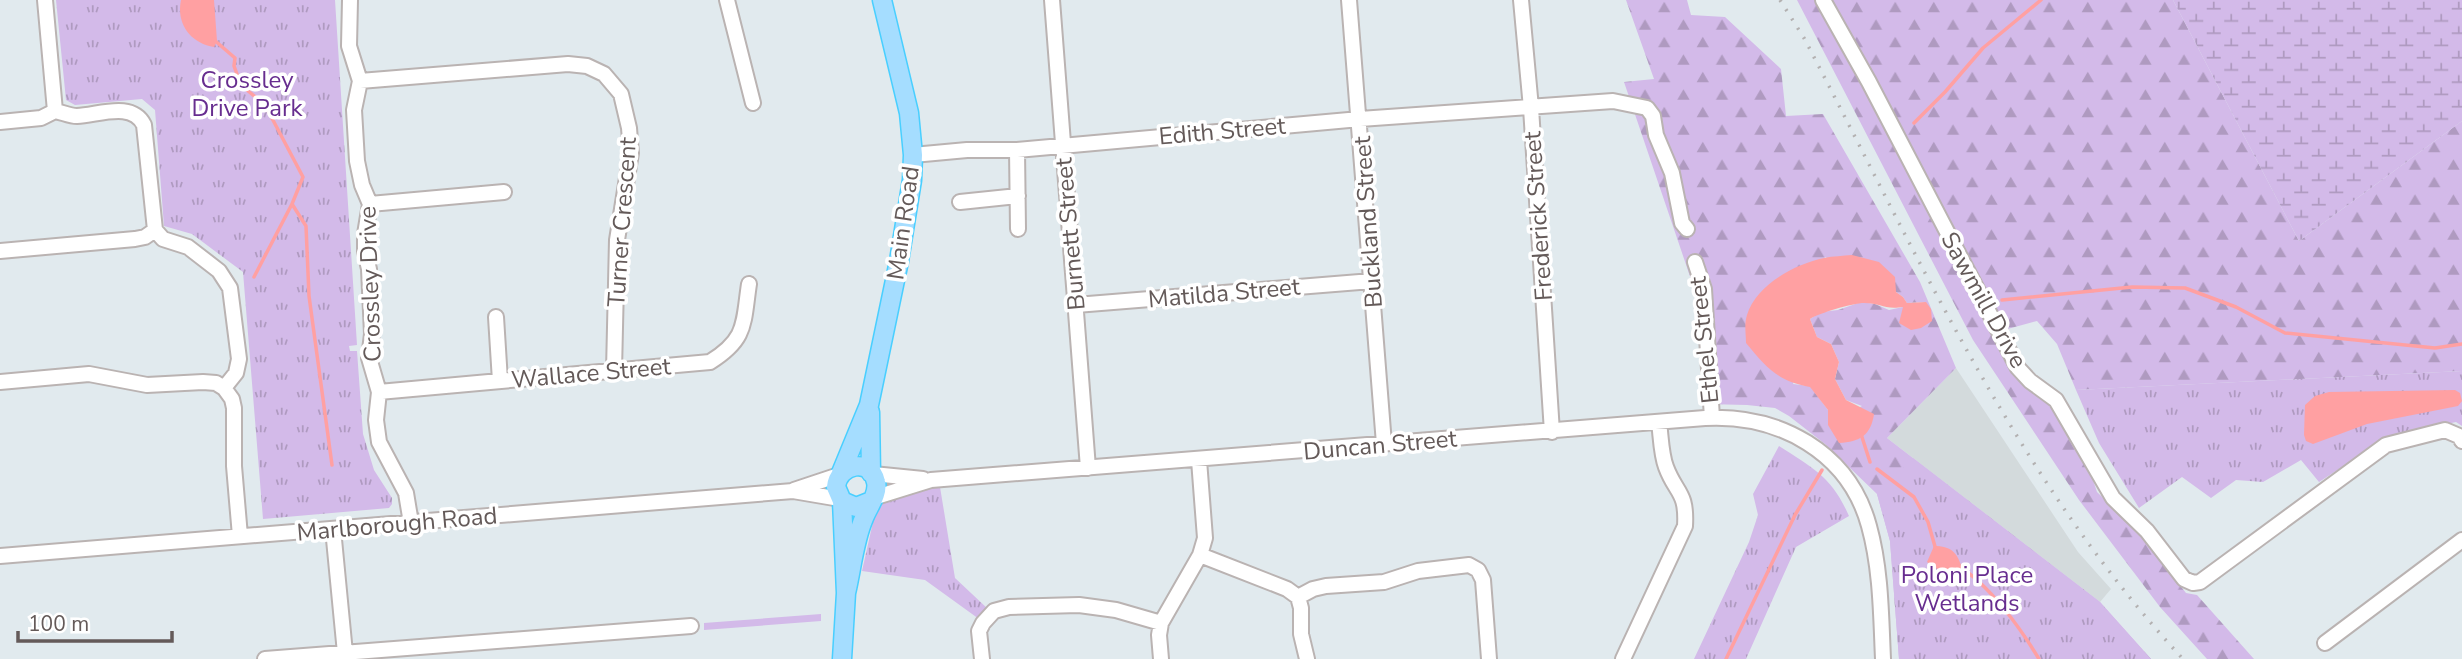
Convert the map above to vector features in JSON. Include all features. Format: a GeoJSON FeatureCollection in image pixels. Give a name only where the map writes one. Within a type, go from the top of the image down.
{"type":"FeatureCollection","features":[{"type":"Feature","properties":{"kind":"main road","name":"Main Road"},"geometry":{"type":"LineString","coordinates":[[840,474],[869,405],[910,203],[913,155],[909,113],[882,0]]}},
{"type":"Feature","properties":{"kind":"main road","name":"Main Road"},"geometry":{"type":"LineString","coordinates":[[869,405],[872,474]]}},
{"type":"Feature","properties":{"kind":"main road"},"geometry":{"type":"LineString","coordinates":[[842,659],[846,593],[841,500],[836,487],[840,474],[854,466],[865,468],[877,484],[861,525],[846,593]]}},
{"type":"Feature","properties":{"kind":"main road"},"geometry":{"type":"LineString","coordinates":[[841,500],[856,507],[872,499]]}},
{"type":"Feature","properties":{"kind":"street"},"geometry":{"type":"LineString","coordinates":[[44,0],[55,111]]}},
{"type":"Feature","properties":{"kind":"street","name":"Crossley Drive"},"geometry":{"type":"LineString","coordinates":[[350,0],[349,46],[360,81],[354,110],[357,162],[370,204],[365,252],[369,269],[372,334],[369,358],[379,392],[376,421],[379,442],[406,493],[411,523]]}},
{"type":"Feature","properties":{"kind":"street"},"geometry":{"type":"LineString","coordinates":[[727,0],[753,103]]}},
{"type":"Feature","properties":{"kind":"street","name":"Burnett Street"},"geometry":{"type":"LineString","coordinates":[[1052,0],[1088,468]]}},
{"type":"Feature","properties":{"kind":"street","name":"Buckland Street"},"geometry":{"type":"LineString","coordinates":[[1349,0],[1384,444]]}},
{"type":"Feature","properties":{"kind":"street","name":"Frederick Street"},"geometry":{"type":"LineString","coordinates":[[1521,0],[1531,108],[1552,432]]}},
{"type":"Feature","properties":{"kind":"street","name":"Sawmill Drive"},"geometry":{"type":"LineString","coordinates":[[1823,0],[1869,82],[2018,368],[2030,381],[2056,400],[2113,498],[2147,531],[2184,579],[2193,583],[2200,582],[2386,445],[2445,430],[2459,436],[2462,441]]}},
{"type":"Feature","properties":{"kind":"street","name":"Turner Crescent"},"geometry":{"type":"LineString","coordinates":[[360,81],[569,64],[587,66],[604,74],[621,94],[629,128],[631,153],[617,240],[614,371]]}},
{"type":"Feature","properties":{"kind":"street","name":"Edith Street"},"geometry":{"type":"LineString","coordinates":[[913,155],[967,150],[1017,150],[1360,119],[1613,101],[1647,108],[1653,116],[1656,135],[1672,173],[1682,223],[1687,229]]}},
{"type":"Feature","properties":{"kind":"street"},"geometry":{"type":"LineString","coordinates":[[0,122],[41,118],[55,111],[72,116],[131,111],[139,116],[144,125],[155,230],[163,239],[188,247],[219,271],[230,288],[239,359],[236,373],[224,387]]}},
{"type":"Feature","properties":{"kind":"street"},"geometry":{"type":"LineString","coordinates":[[1017,150],[1018,229]]}},
{"type":"Feature","properties":{"kind":"street"},"geometry":{"type":"LineString","coordinates":[[370,204],[504,192]]}},
{"type":"Feature","properties":{"kind":"street"},"geometry":{"type":"LineString","coordinates":[[960,202],[1018,196]]}},
{"type":"Feature","properties":{"kind":"street"},"geometry":{"type":"LineString","coordinates":[[0,251],[135,239],[145,237],[155,230]]}},
{"type":"Feature","properties":{"kind":"street","name":"Ethel Street"},"geometry":{"type":"LineString","coordinates":[[1695,262],[1704,289],[1712,418]]}},
{"type":"Feature","properties":{"kind":"street","name":"Matilda Street"},"geometry":{"type":"LineString","coordinates":[[1076,305],[1372,281]]}},
{"type":"Feature","properties":{"kind":"street","name":"Wallace Street"},"geometry":{"type":"LineString","coordinates":[[379,392],[709,362],[729,350],[742,330],[749,284]]}},
{"type":"Feature","properties":{"kind":"street"},"geometry":{"type":"LineString","coordinates":[[496,317],[500,381]]}},
{"type":"Feature","properties":{"kind":"street"},"geometry":{"type":"LineString","coordinates":[[0,382],[89,374],[147,385],[204,382],[224,387],[234,408],[234,466],[240,536]]}},
{"type":"Feature","properties":{"kind":"street","name":"Duncan Street"},"geometry":{"type":"LineString","coordinates":[[872,474],[931,480],[1712,418],[1755,421],[1780,428],[1806,440],[1820,451],[1845,476],[1862,507],[1869,526],[1881,602],[1883,659]]}},
{"type":"Feature","properties":{"kind":"street"},"geometry":{"type":"LineString","coordinates":[[1623,659],[1685,526],[1682,494],[1667,470],[1659,422]]}},
{"type":"Feature","properties":{"kind":"street"},"geometry":{"type":"LineString","coordinates":[[1161,659],[1161,623],[1200,555],[1205,538],[1199,460]]}},
{"type":"Feature","properties":{"kind":"street","name":"Marlborough Road"},"geometry":{"type":"LineString","coordinates":[[0,556],[793,491],[840,474]]}},
{"type":"Feature","properties":{"kind":"street","name":"Duncan Street"},"geometry":{"type":"LineString","coordinates":[[872,499],[931,480]]}},
{"type":"Feature","properties":{"kind":"street","name":"Marlborough Road"},"geometry":{"type":"LineString","coordinates":[[793,491],[841,500]]}},
{"type":"Feature","properties":{"kind":"street"},"geometry":{"type":"LineString","coordinates":[[333,529],[345,653]]}},
{"type":"Feature","properties":{"kind":"street"},"geometry":{"type":"LineString","coordinates":[[2325,643],[2462,541]]}},
{"type":"Feature","properties":{"kind":"street"},"geometry":{"type":"LineString","coordinates":[[1200,555],[1287,589],[1298,597],[1301,608],[1301,634],[1307,659]]}},
{"type":"Feature","properties":{"kind":"street"},"geometry":{"type":"LineString","coordinates":[[1298,597],[1326,586],[1384,582],[1418,571],[1469,565],[1478,570],[1483,580],[1489,659]]}},
{"type":"Feature","properties":{"kind":"street"},"geometry":{"type":"LineString","coordinates":[[982,659],[979,631],[983,623],[994,611],[1010,607],[1079,606],[1116,610],[1161,623]]}},
{"type":"Feature","properties":{"kind":"street"},"geometry":{"type":"LineString","coordinates":[[265,659],[345,653],[429,653],[691,626]]}},
{"type":"Feature","properties":{"kind":"shaded area"},"geometry":{"type":"Polygon","coordinates":[[[181,0],[214,0],[217,41],[214,47],[198,41],[187,31],[181,16],[181,0]]]}},
{"type":"Feature","properties":{"kind":"shaded area"},"geometry":{"type":"Polygon","coordinates":[[[1852,255],[1879,262],[1895,277],[1896,292],[1907,303],[1926,302],[1931,309],[1932,321],[1921,328],[1911,330],[1899,323],[1903,307],[1891,308],[1864,303],[1836,309],[1810,319],[1817,337],[1831,344],[1839,362],[1835,379],[1846,400],[1874,414],[1870,427],[1863,436],[1839,443],[1828,425],[1828,410],[1810,387],[1789,381],[1773,372],[1746,343],[1746,322],[1752,304],[1759,294],[1789,271],[1827,257],[1852,255]]]}},
{"type":"Feature","properties":{"kind":"shaded area"},"geometry":{"type":"Polygon","coordinates":[[[1956,368],[2078,552],[2111,589],[2100,602],[1887,438],[1956,368]]]}},
{"type":"Feature","properties":{"kind":"shaded area"},"geometry":{"type":"Polygon","coordinates":[[[2455,390],[2460,393],[2462,401],[2458,406],[2367,424],[2313,444],[2306,441],[2304,435],[2305,405],[2315,396],[2329,392],[2455,390]]]}},
{"type":"Feature","properties":{"kind":"shaded area"},"geometry":{"type":"Polygon","coordinates":[[[1934,546],[1949,549],[1958,558],[1962,568],[1951,578],[1927,562],[1934,546]]]}},
{"type":"Feature","properties":{"kind":"green space","name":"Crossley Drive Park"},"geometry":{"type":"Polygon","coordinates":[[[56,0],[335,0],[357,345],[349,346],[350,351],[357,351],[363,434],[374,470],[392,498],[389,508],[263,519],[243,272],[192,234],[164,226],[155,110],[142,99],[75,105],[66,100],[56,0]]]}},
{"type":"Feature","properties":{"kind":"green space"},"geometry":{"type":"Polygon","coordinates":[[[1626,0],[1687,0],[1691,15],[1725,17],[1781,69],[1786,116],[1823,114],[1920,282],[1956,368],[1887,438],[2100,602],[2151,659],[1899,659],[1890,541],[1877,494],[1825,444],[1775,408],[1705,404],[1697,297],[1624,82],[1654,79],[1626,0]],[[1825,257],[1793,384],[1810,386],[1828,410],[1828,425],[1862,406],[1846,400],[1835,379],[1839,362],[1831,344],[1817,337],[1810,319],[1821,312],[1838,310],[1861,302],[1889,310],[1926,302],[1907,303],[1896,292],[1825,257]]]}},
{"type":"Feature","properties":{"kind":"green space"},"geometry":{"type":"Polygon","coordinates":[[[1797,0],[2173,0],[2299,241],[2462,121],[2462,371],[2076,390],[2057,344],[2037,321],[1993,333],[2014,373],[2051,405],[2091,474],[2097,492],[2138,532],[2186,593],[2197,595],[2254,659],[2207,659],[2160,607],[2079,500],[1973,340],[1797,0]]]}},
{"type":"Feature","properties":{"kind":"green space"},"geometry":{"type":"Polygon","coordinates":[[[2173,0],[2462,0],[2462,121],[2299,241],[2173,0]]]}},
{"type":"Feature","properties":{"kind":"green space"},"geometry":{"type":"Polygon","coordinates":[[[2462,371],[2462,426],[2456,422],[2388,437],[2319,482],[2301,460],[2263,482],[2236,480],[2211,498],[2182,477],[2139,508],[2099,443],[2076,390],[2462,371]]]}},
{"type":"Feature","properties":{"kind":"green space"},"geometry":{"type":"Polygon","coordinates":[[[1779,446],[1812,468],[1828,483],[1849,516],[1796,547],[1746,659],[1694,659],[1749,542],[1758,515],[1753,494],[1779,446]]]}},
{"type":"Feature","properties":{"kind":"green space","name":"Poloni Place Wetlands"},"geometry":{"type":"Polygon","coordinates":[[[1913,458],[2100,602],[2151,659],[1899,659],[1890,541],[1877,494],[1913,458]]]}},
{"type":"Feature","properties":{"kind":"green space"},"geometry":{"type":"Polygon","coordinates":[[[940,487],[955,578],[988,609],[979,619],[925,580],[862,571],[875,513],[880,505],[903,492],[940,487]]]}},
{"type":"Feature","properties":{"kind":"green space"},"geometry":{"type":"Polygon","coordinates":[[[821,614],[821,621],[704,630],[704,623],[821,614]]]}},
{"type":"Feature","properties":{"kind":"waterway"},"geometry":{"type":"LineString","coordinates":[[1914,123],[1983,48],[2041,0]]}},
{"type":"Feature","properties":{"kind":"waterway"},"geometry":{"type":"LineString","coordinates":[[213,39],[235,58],[234,66],[241,85],[265,105],[303,177],[254,277]]}},
{"type":"Feature","properties":{"kind":"waterway"},"geometry":{"type":"LineString","coordinates":[[292,204],[306,226],[309,296],[332,465]]}},
{"type":"Feature","properties":{"kind":"waterway"},"geometry":{"type":"LineString","coordinates":[[2002,300],[2132,287],[2185,288],[2236,307],[2285,333],[2435,348],[2462,344]]}},
{"type":"Feature","properties":{"kind":"waterway"},"geometry":{"type":"LineString","coordinates":[[1861,434],[1870,462]]}},
{"type":"Feature","properties":{"kind":"waterway"},"geometry":{"type":"LineString","coordinates":[[1877,469],[1914,497],[1928,522],[1936,550]]}},
{"type":"Feature","properties":{"kind":"waterway"},"geometry":{"type":"LineString","coordinates":[[1726,659],[1795,515],[1822,470]]}},
{"type":"Feature","properties":{"kind":"waterway"},"geometry":{"type":"LineString","coordinates":[[1958,566],[1993,595],[2039,659]]}},
{"type":"Feature","properties":{"kind":"railway"},"geometry":{"type":"LineString","coordinates":[[1780,0],[1804,38],[1973,362],[2019,440],[2069,516],[2123,589],[2183,659]]}}]}
